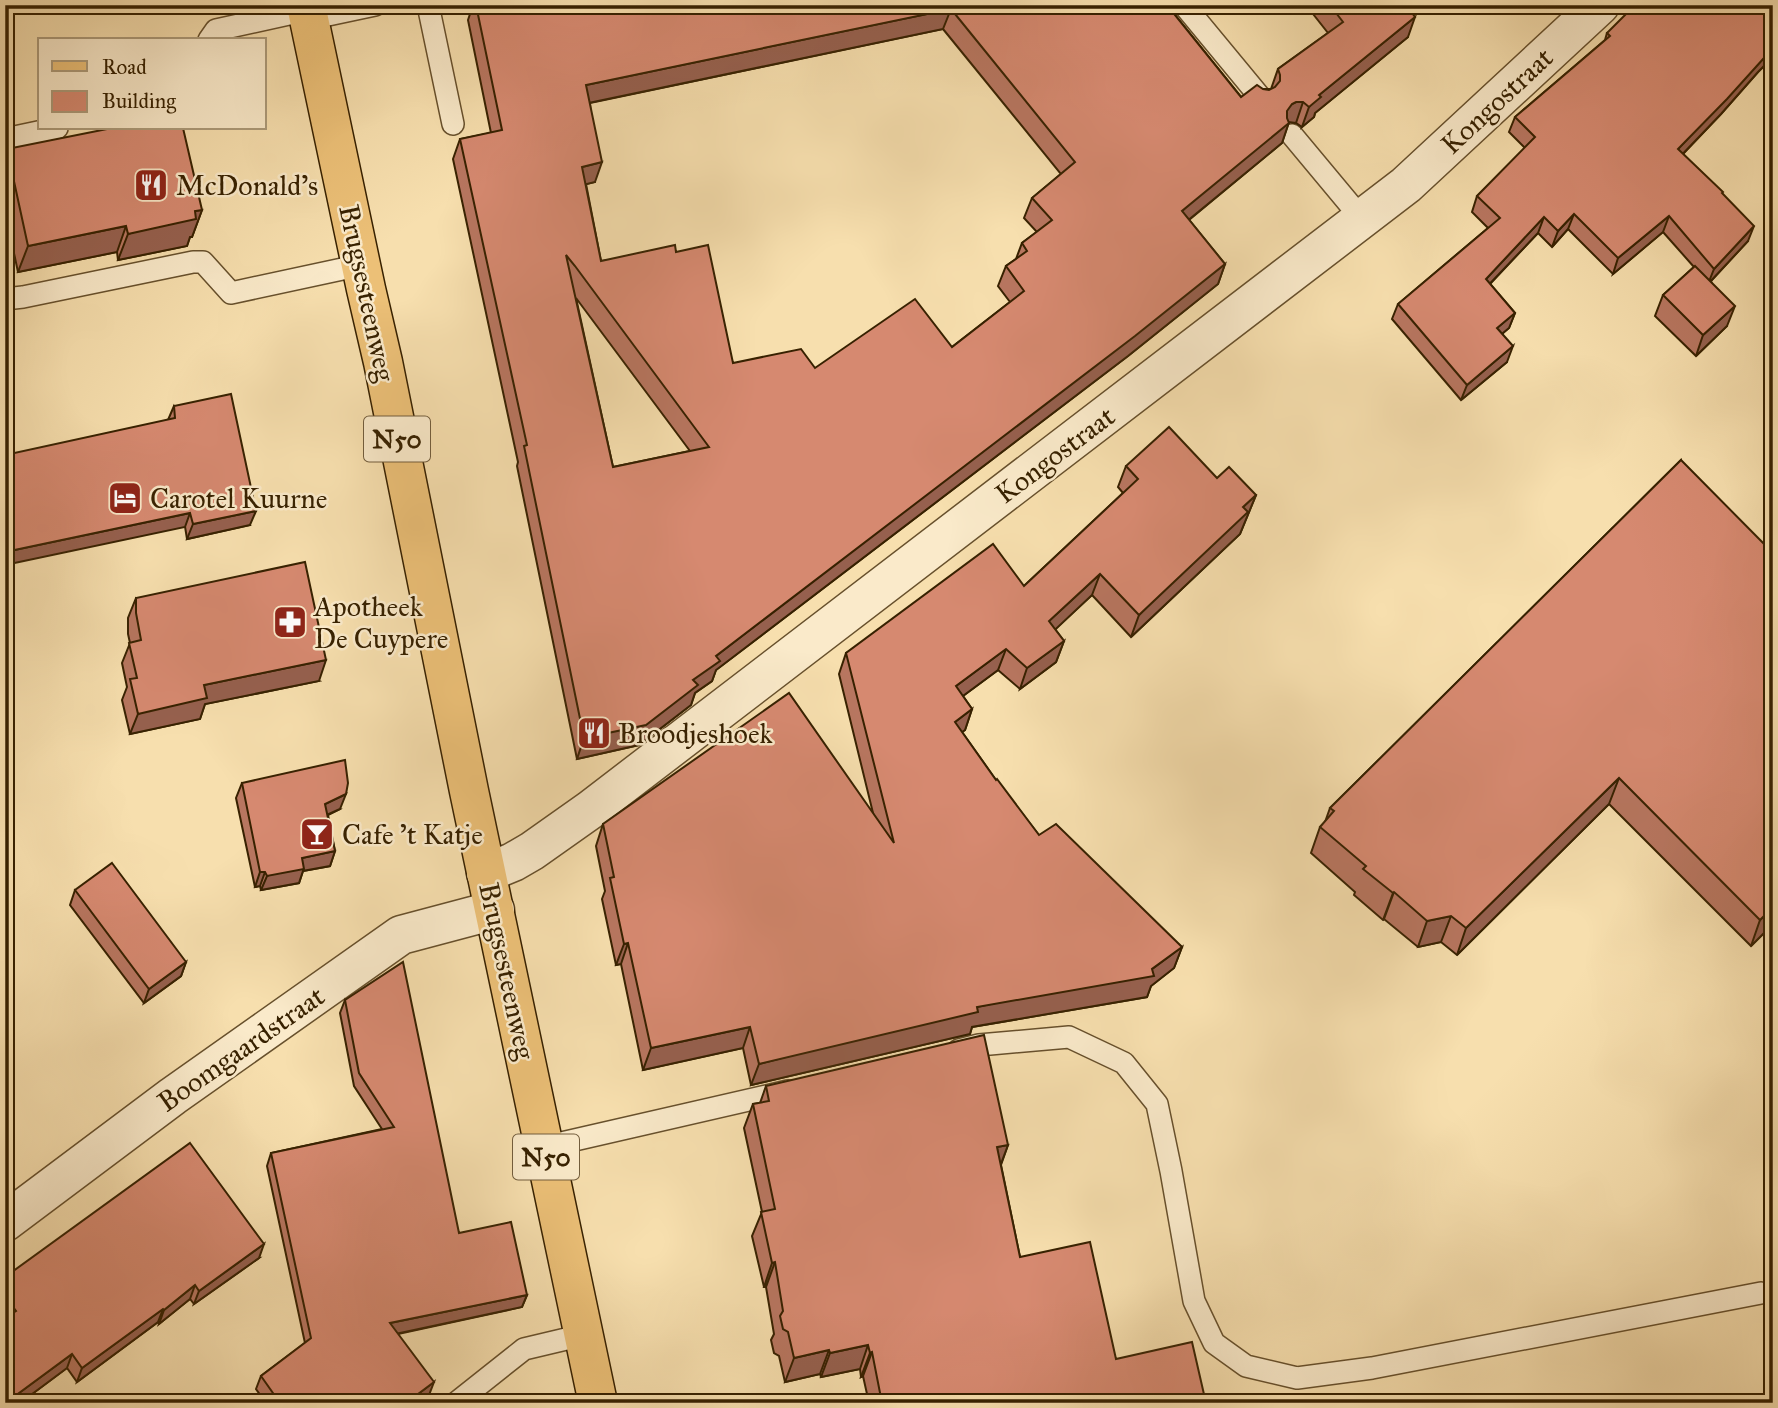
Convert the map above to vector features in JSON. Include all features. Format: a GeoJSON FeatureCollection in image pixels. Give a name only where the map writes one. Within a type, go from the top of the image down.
{"type":"FeatureCollection","features":[{"type":"Feature","properties":{"kind":"main road","name":"Brugsesteenweg"},"geometry":{"type":"LineString","coordinates":[[307,11],[383,362],[412,515],[598,1403]]}},
{"type":"Feature","properties":{"kind":"street","name":"Kongostraat"},"geometry":{"type":"LineString","coordinates":[[486,873],[513,863],[590,810],[1406,185],[1600,5]]}},
{"type":"Feature","properties":{"kind":"street","name":"Boomgaardstraat"},"geometry":{"type":"LineString","coordinates":[[5,1222],[173,1096],[401,935],[495,910]]}},
{"type":"Feature","properties":{"kind":"lane"},"geometry":{"type":"LineString","coordinates":[[210,38],[216,30],[307,11],[375,5]]}},
{"type":"Feature","properties":{"kind":"lane"},"geometry":{"type":"LineString","coordinates":[[428,5],[453,124]]}},
{"type":"Feature","properties":{"kind":"lane"},"geometry":{"type":"LineString","coordinates":[[1184,5],[1260,97]]}},
{"type":"Feature","properties":{"kind":"lane"},"geometry":{"type":"LineString","coordinates":[[5,139],[48,130]]}},
{"type":"Feature","properties":{"kind":"lane"},"geometry":{"type":"LineString","coordinates":[[1292,135],[1362,219]]}},
{"type":"Feature","properties":{"kind":"lane"},"geometry":{"type":"LineString","coordinates":[[5,299],[193,262],[203,262],[232,293],[361,265]]}},
{"type":"Feature","properties":{"kind":"lane"},"geometry":{"type":"LineString","coordinates":[[939,1055],[979,1045],[1069,1037],[1124,1063],[1157,1104],[1194,1301],[1214,1343],[1246,1366],[1297,1378],[1372,1368],[1761,1293]]}},
{"type":"Feature","properties":{"kind":"lane"},"geometry":{"type":"LineString","coordinates":[[544,1147],[805,1087]]}},
{"type":"Feature","properties":{"kind":"lane"},"geometry":{"type":"LineString","coordinates":[[456,1403],[524,1349],[583,1335]]}},
{"type":"Feature","properties":{"kind":"building"},"geometry":{"type":"Polygon","coordinates":[[[476,5],[1167,5],[1241,97],[1257,85],[1269,90],[1275,87],[1280,81],[1278,69],[1343,22],[1330,5],[1406,5],[1415,17],[1319,95],[1321,97],[1309,107],[1303,102],[1292,104],[1287,111],[1289,123],[1182,211],[1225,264],[1135,336],[716,656],[720,661],[693,680],[698,685],[646,725],[584,738],[524,446],[527,445],[460,139],[502,130],[476,5]],[[951,9],[586,85],[602,162],[582,167],[601,261],[675,245],[676,252],[708,245],[733,363],[801,349],[815,368],[915,299],[952,347],[1024,291],[1006,266],[1027,251],[1022,243],[1052,220],[1032,198],[1075,162],[951,9]],[[566,255],[613,467],[709,447],[575,266],[566,255]]]}},
{"type":"Feature","properties":{"kind":"building"},"geometry":{"type":"Polygon","coordinates":[[[1635,5],[1773,5],[1773,48],[1678,149],[1754,226],[1714,269],[1669,216],[1618,258],[1574,214],[1558,231],[1544,217],[1486,279],[1515,313],[1497,328],[1513,346],[1467,385],[1398,304],[1500,218],[1477,196],[1535,137],[1515,117],[1610,36],[1607,33],[1635,5]]]}},
{"type":"Feature","properties":{"kind":"building"},"geometry":{"type":"Polygon","coordinates":[[[102,130],[183,130],[202,210],[195,211],[196,219],[128,234],[126,226],[28,246],[7,149],[102,130]]]}},
{"type":"Feature","properties":{"kind":"building"},"geometry":{"type":"Polygon","coordinates":[[[1695,266],[1735,306],[1703,335],[1663,295],[1695,266]]]}},
{"type":"Feature","properties":{"kind":"building","name":"Carotel Kuurne"},"geometry":{"type":"Polygon","coordinates":[[[231,394],[256,511],[193,524],[190,513],[5,552],[5,455],[175,418],[174,406],[231,394]]]}},
{"type":"Feature","properties":{"kind":"building"},"geometry":{"type":"Polygon","coordinates":[[[1169,427],[1217,478],[1229,467],[1256,495],[1243,507],[1248,512],[1139,615],[1100,574],[1049,621],[1064,641],[1027,668],[1006,649],[956,686],[972,709],[955,722],[1039,835],[1056,824],[1182,947],[1152,969],[1154,976],[977,1007],[978,1012],[759,1064],[750,1027],[651,1048],[628,943],[624,944],[610,878],[614,877],[603,824],[789,693],[894,843],[846,653],[993,544],[1024,586],[1138,479],[1126,466],[1169,427]]]}},
{"type":"Feature","properties":{"kind":"building"},"geometry":{"type":"Polygon","coordinates":[[[1681,460],[1773,553],[1773,907],[1760,920],[1619,778],[1466,928],[1451,916],[1427,921],[1363,869],[1366,866],[1320,827],[1334,811],[1330,808],[1681,460]]]}},
{"type":"Feature","properties":{"kind":"building"},"geometry":{"type":"Polygon","coordinates":[[[305,562],[326,660],[204,685],[207,698],[138,714],[130,679],[137,678],[129,643],[141,640],[136,598],[305,562]]]}},
{"type":"Feature","properties":{"kind":"building"},"geometry":{"type":"Polygon","coordinates":[[[345,760],[348,783],[346,794],[325,804],[335,851],[302,858],[304,869],[267,876],[265,872],[260,872],[242,783],[345,760]]]}},
{"type":"Feature","properties":{"kind":"building"},"geometry":{"type":"Polygon","coordinates":[[[112,863],[186,962],[149,989],[75,890],[112,863]]]}},
{"type":"Feature","properties":{"kind":"building"},"geometry":{"type":"Polygon","coordinates":[[[403,962],[459,1233],[511,1222],[527,1295],[390,1323],[434,1382],[406,1403],[280,1403],[261,1376],[311,1338],[271,1153],[394,1127],[359,1073],[345,1000],[403,962]]]}},
{"type":"Feature","properties":{"kind":"building"},"geometry":{"type":"Polygon","coordinates":[[[984,1035],[1008,1145],[997,1147],[1020,1257],[1090,1242],[1116,1359],[1192,1342],[1206,1403],[882,1403],[872,1352],[870,1353],[868,1345],[794,1358],[788,1332],[783,1329],[780,1316],[783,1311],[775,1262],[772,1263],[761,1212],[775,1209],[753,1104],[769,1101],[766,1086],[984,1035]]]}},
{"type":"Feature","properties":{"kind":"building"},"geometry":{"type":"Polygon","coordinates":[[[190,1143],[264,1244],[199,1291],[195,1285],[82,1368],[72,1354],[15,1396],[19,1403],[5,1403],[5,1318],[16,1311],[5,1296],[5,1277],[190,1143]]]}},
{"type":"Feature","properties":{"kind":"place","name":"McDonald's"},"geometry":{"type":"Point","coordinates":[151,185]}},
{"type":"Feature","properties":{"kind":"place","name":"Carotel Kuurne"},"geometry":{"type":"Point","coordinates":[125,498]}},
{"type":"Feature","properties":{"kind":"place","name":"Apotheek De Cuypere"},"geometry":{"type":"Point","coordinates":[290,622]}},
{"type":"Feature","properties":{"kind":"place","name":"Broodjeshoek"},"geometry":{"type":"Point","coordinates":[594,733]}},
{"type":"Feature","properties":{"kind":"place","name":"Cafe 't Katje"},"geometry":{"type":"Point","coordinates":[317,834]}}]}
